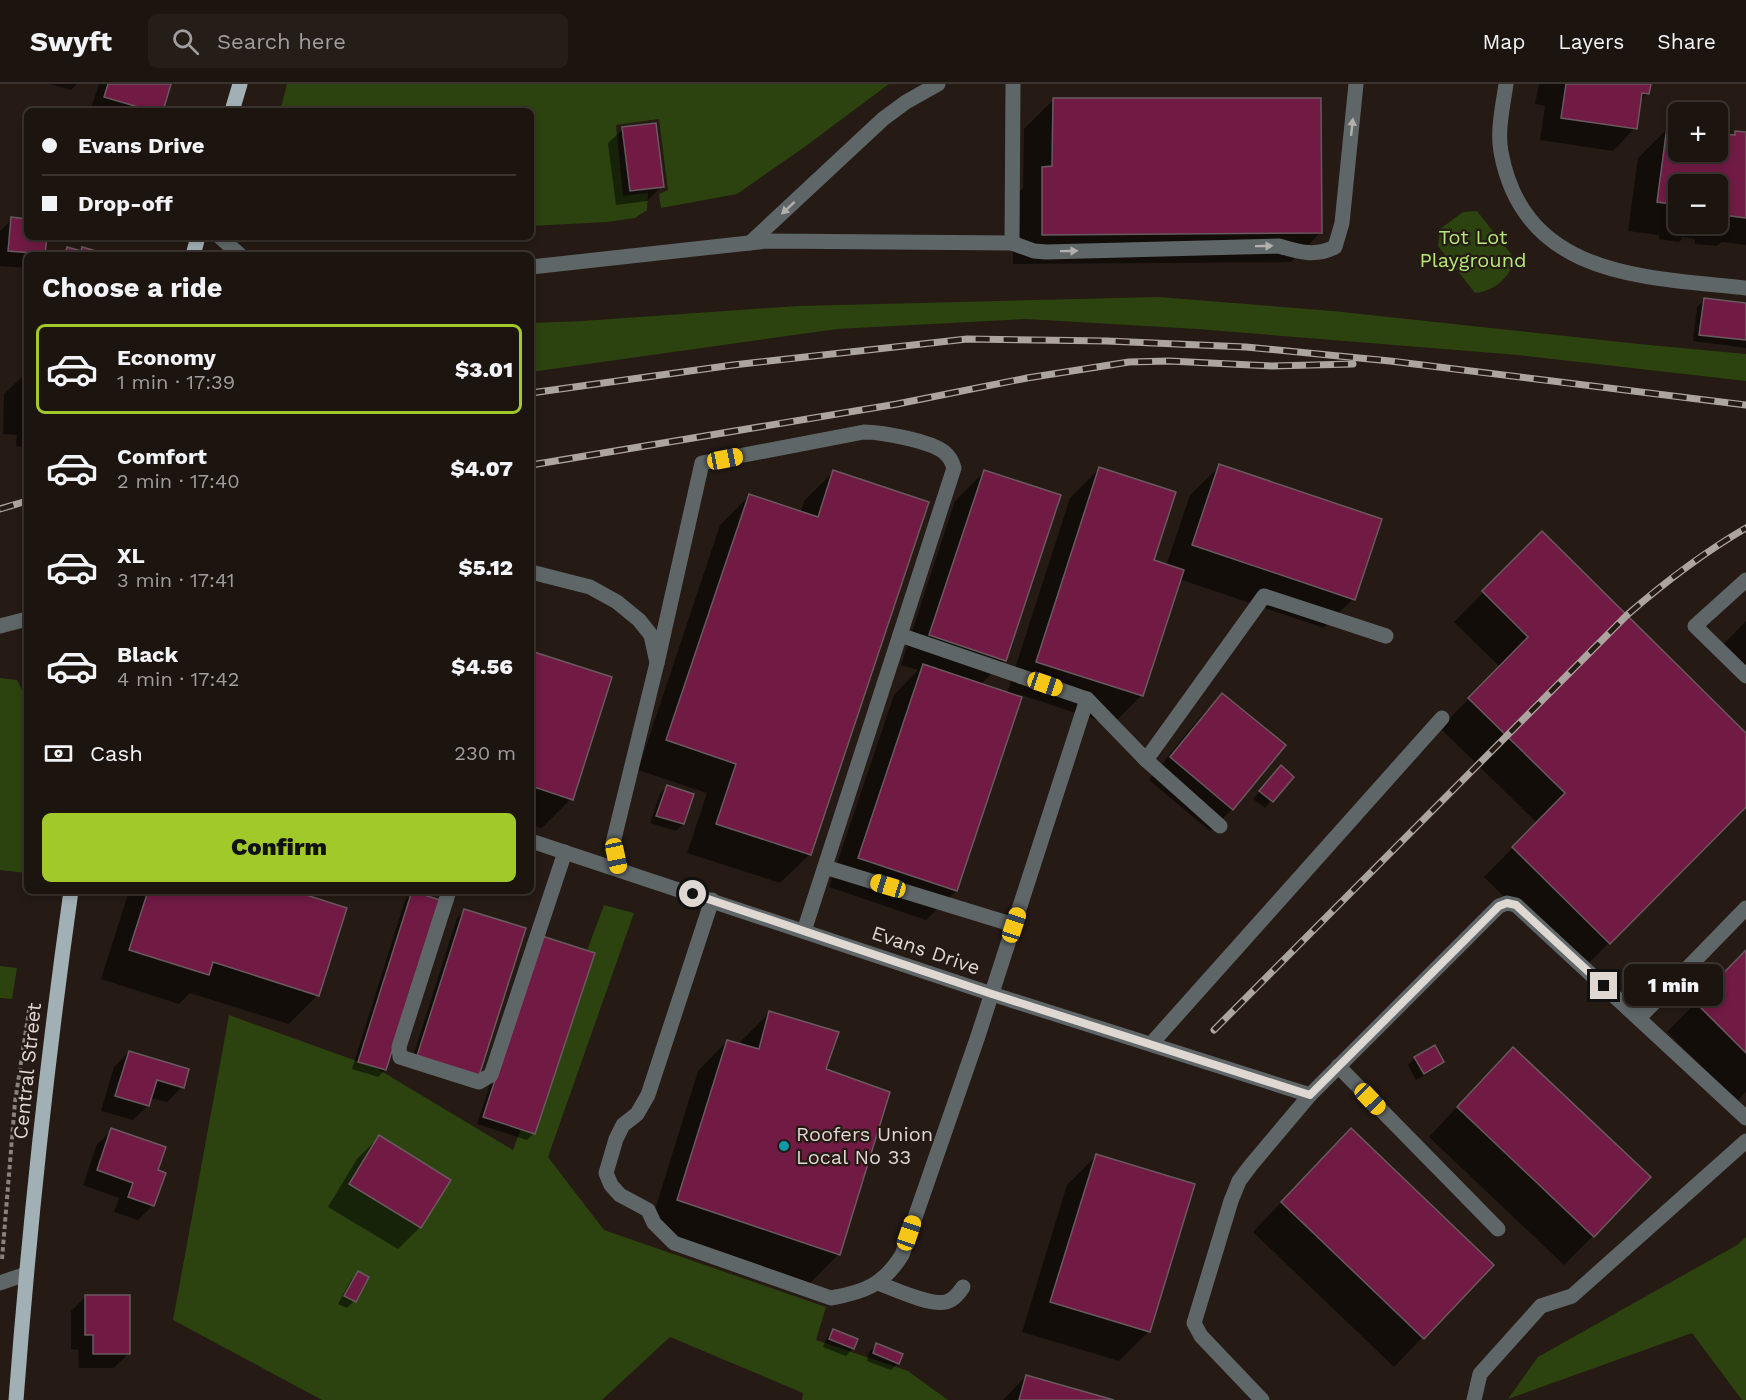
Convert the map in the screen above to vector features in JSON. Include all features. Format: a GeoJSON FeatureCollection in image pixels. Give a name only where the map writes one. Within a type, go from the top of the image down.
{"type":"FeatureCollection","features":[{"type":"Feature","properties":{"kind":"main road"},"geometry":{"type":"LineString","coordinates":[[233,108],[240,84]]}},
{"type":"Feature","properties":{"kind":"main road","name":"Central Street"},"geometry":{"type":"LineString","coordinates":[[16,1400],[26,1274],[54,1011],[71,894]]}},
{"type":"Feature","properties":{"kind":"street"},"geometry":{"type":"LineString","coordinates":[[750,243],[884,119],[906,102],[938,84]]}},
{"type":"Feature","properties":{"kind":"street"},"geometry":{"type":"LineString","coordinates":[[1012,243],[1013,84]]}},
{"type":"Feature","properties":{"kind":"street"},"geometry":{"type":"LineString","coordinates":[[534,267],[779,241],[1012,243],[1034,251],[1046,252],[1279,246],[1314,254],[1325,252],[1335,247],[1342,223],[1356,84]]}},
{"type":"Feature","properties":{"kind":"street"},"geometry":{"type":"LineString","coordinates":[[1506,84],[1500,131],[1501,152],[1515,194],[1525,212],[1549,238],[1574,256],[1622,273],[1746,288]]}},
{"type":"Feature","properties":{"kind":"street"},"geometry":{"type":"LineString","coordinates":[[222,240],[236,252]]}},
{"type":"Feature","properties":{"kind":"street"},"geometry":{"type":"LineString","coordinates":[[619,869],[613,843],[702,463],[864,432],[877,432],[934,446],[951,459],[954,468],[804,931]]}},
{"type":"Feature","properties":{"kind":"street"},"geometry":{"type":"LineString","coordinates":[[534,573],[590,587],[617,602],[639,620],[651,635],[657,663]]}},
{"type":"Feature","properties":{"kind":"street"},"geometry":{"type":"LineString","coordinates":[[1746,580],[1695,626],[1746,676]]}},
{"type":"Feature","properties":{"kind":"street"},"geometry":{"type":"LineString","coordinates":[[1146,760],[1264,596],[1386,636]]}},
{"type":"Feature","properties":{"kind":"street"},"geometry":{"type":"LineString","coordinates":[[0,626],[24,620]]}},
{"type":"Feature","properties":{"kind":"street"},"geometry":{"type":"LineString","coordinates":[[900,635],[1087,699],[1146,760],[1220,826]]}},
{"type":"Feature","properties":{"kind":"street"},"geometry":{"type":"LineString","coordinates":[[712,900],[648,1095],[637,1114],[624,1125],[616,1140],[606,1173],[611,1185],[620,1195],[648,1210],[654,1223],[674,1243],[831,1298],[847,1295],[878,1283],[892,1270],[902,1255],[992,994],[1087,699]]}},
{"type":"Feature","properties":{"kind":"street"},"geometry":{"type":"LineString","coordinates":[[1151,1044],[1442,718]]}},
{"type":"Feature","properties":{"kind":"street","name":"Evans Drive"},"geometry":{"type":"LineString","coordinates":[[534,842],[992,994],[1310,1095]]}},
{"type":"Feature","properties":{"kind":"street"},"geometry":{"type":"LineString","coordinates":[[448,894],[399,1047],[400,1057],[479,1082],[491,1075],[565,852]]}},
{"type":"Feature","properties":{"kind":"street"},"geometry":{"type":"LineString","coordinates":[[825,867],[1014,925]]}},
{"type":"Feature","properties":{"kind":"street"},"geometry":{"type":"LineString","coordinates":[[1262,1400],[1201,1336],[1194,1323],[1227,1211],[1239,1181],[1310,1095],[1499,906],[1507,903],[1516,905],[1746,1118]]}},
{"type":"Feature","properties":{"kind":"street"},"geometry":{"type":"LineString","coordinates":[[1639,1018],[1746,908]]}},
{"type":"Feature","properties":{"kind":"street"},"geometry":{"type":"LineString","coordinates":[[1338,1066],[1498,1229]]}},
{"type":"Feature","properties":{"kind":"street"},"geometry":{"type":"LineString","coordinates":[[1474,1400],[1480,1374],[1541,1306],[1572,1296],[1746,1141]]}},
{"type":"Feature","properties":{"kind":"street"},"geometry":{"type":"LineString","coordinates":[[0,1283],[26,1274]]}},
{"type":"Feature","properties":{"kind":"street"},"geometry":{"type":"LineString","coordinates":[[878,1283],[934,1302],[946,1302],[956,1297],[963,1287]]}},
{"type":"Feature","properties":{"kind":"green space"},"geometry":{"type":"Polygon","coordinates":[[[287,84],[889,84],[737,194],[661,208],[659,194],[668,190],[659,119],[616,125],[623,196],[648,193],[647,210],[635,218],[607,222],[534,226],[534,108],[281,108],[287,84]]]}},
{"type":"Feature","properties":{"kind":"green space","name":"Tot Lot Playground"},"geometry":{"type":"Polygon","coordinates":[[[1477,211],[1515,259],[1505,278],[1489,290],[1475,293],[1438,246],[1440,229],[1463,212],[1477,211]]]}},
{"type":"Feature","properties":{"kind":"green space"},"geometry":{"type":"Polygon","coordinates":[[[1158,297],[1333,311],[1746,354],[1746,381],[1518,355],[1197,329],[1026,319],[837,329],[534,372],[534,323],[798,306],[1158,297]]]}},
{"type":"Feature","properties":{"kind":"green space"},"geometry":{"type":"Polygon","coordinates":[[[0,678],[17,680],[24,694],[24,873],[0,870],[0,678]]]}},
{"type":"Feature","properties":{"kind":"green space"},"geometry":{"type":"Polygon","coordinates":[[[604,905],[634,913],[548,1157],[604,1230],[826,1307],[816,1340],[908,1371],[948,1400],[802,1400],[803,1393],[670,1337],[602,1400],[322,1400],[173,1320],[229,1015],[376,1068],[513,1150],[604,905]]]}},
{"type":"Feature","properties":{"kind":"green space"},"geometry":{"type":"Polygon","coordinates":[[[0,966],[17,968],[12,999],[0,998],[0,966]]]}},
{"type":"Feature","properties":{"kind":"green space"},"geometry":{"type":"Polygon","coordinates":[[[1746,1237],[1746,1400],[1742,1400],[1692,1333],[1508,1399],[1538,1357],[1737,1245],[1746,1237]]]}},
{"type":"Feature","properties":{"kind":"building"},"geometry":{"type":"Polygon","coordinates":[[[108,84],[171,84],[164,108],[142,108],[104,97],[108,84]]]}},
{"type":"Feature","properties":{"kind":"building"},"geometry":{"type":"Polygon","coordinates":[[[1566,84],[1651,84],[1649,94],[1642,93],[1637,129],[1561,118],[1566,84]]]}},
{"type":"Feature","properties":{"kind":"building"},"geometry":{"type":"Polygon","coordinates":[[[1053,98],[1321,98],[1322,233],[1042,235],[1042,167],[1052,166],[1053,98]]]}},
{"type":"Feature","properties":{"kind":"building"},"geometry":{"type":"Polygon","coordinates":[[[656,123],[664,187],[630,191],[622,127],[656,123]]]}},
{"type":"Feature","properties":{"kind":"building"},"geometry":{"type":"Polygon","coordinates":[[[1667,127],[1668,162],[1728,162],[1728,135],[1735,135],[1735,131],[1746,132],[1746,218],[1728,216],[1728,174],[1668,174],[1668,204],[1657,202],[1667,127]]]}},
{"type":"Feature","properties":{"kind":"building"},"geometry":{"type":"Polygon","coordinates":[[[11,217],[24,219],[24,240],[47,240],[45,252],[8,251],[11,217]]]}},
{"type":"Feature","properties":{"kind":"building"},"geometry":{"type":"Polygon","coordinates":[[[67,247],[81,251],[82,247],[100,252],[66,252],[67,247]]]}},
{"type":"Feature","properties":{"kind":"building"},"geometry":{"type":"Polygon","coordinates":[[[1704,298],[1746,303],[1746,340],[1699,335],[1704,298]]]}},
{"type":"Feature","properties":{"kind":"building"},"geometry":{"type":"Polygon","coordinates":[[[1219,464],[1382,519],[1355,600],[1192,545],[1219,464]]]}},
{"type":"Feature","properties":{"kind":"building"},"geometry":{"type":"Polygon","coordinates":[[[1099,467],[1176,492],[1154,560],[1184,570],[1143,696],[1036,662],[1099,467]]]}},
{"type":"Feature","properties":{"kind":"building"},"geometry":{"type":"Polygon","coordinates":[[[833,470],[929,502],[811,855],[716,824],[736,764],[666,740],[749,494],[818,517],[833,470]]]}},
{"type":"Feature","properties":{"kind":"building"},"geometry":{"type":"Polygon","coordinates":[[[984,470],[1061,495],[1006,661],[929,635],[984,470]]]}},
{"type":"Feature","properties":{"kind":"building"},"geometry":{"type":"Polygon","coordinates":[[[1542,531],[1746,733],[1746,807],[1610,944],[1512,847],[1565,793],[1468,698],[1528,637],[1482,591],[1542,531]]]}},
{"type":"Feature","properties":{"kind":"building"},"geometry":{"type":"Polygon","coordinates":[[[534,652],[612,677],[573,800],[534,787],[534,652]]]}},
{"type":"Feature","properties":{"kind":"building"},"geometry":{"type":"Polygon","coordinates":[[[923,664],[1022,697],[957,891],[858,858],[923,664]]]}},
{"type":"Feature","properties":{"kind":"building"},"geometry":{"type":"Polygon","coordinates":[[[1222,693],[1286,745],[1233,810],[1170,757],[1222,693]]]}},
{"type":"Feature","properties":{"kind":"building"},"geometry":{"type":"Polygon","coordinates":[[[1281,765],[1294,777],[1273,802],[1259,791],[1281,765]]]}},
{"type":"Feature","properties":{"kind":"building"},"geometry":{"type":"Polygon","coordinates":[[[667,785],[694,794],[684,824],[656,816],[667,785]]]}},
{"type":"Feature","properties":{"kind":"building"},"geometry":{"type":"Polygon","coordinates":[[[147,894],[303,894],[347,908],[319,996],[213,962],[209,975],[129,950],[147,894]]]}},
{"type":"Feature","properties":{"kind":"building"},"geometry":{"type":"Polygon","coordinates":[[[411,894],[421,894],[440,900],[386,1070],[358,1062],[411,894]]]}},
{"type":"Feature","properties":{"kind":"building"},"geometry":{"type":"Polygon","coordinates":[[[464,909],[526,928],[478,1079],[416,1059],[464,909]]]}},
{"type":"Feature","properties":{"kind":"building"},"geometry":{"type":"Polygon","coordinates":[[[542,936],[595,953],[535,1134],[483,1117],[542,936]]]}},
{"type":"Feature","properties":{"kind":"building"},"geometry":{"type":"Polygon","coordinates":[[[1746,950],[1746,1053],[1695,1002],[1746,950]]]}},
{"type":"Feature","properties":{"kind":"building","name":"Roofers Union Local No 33"},"geometry":{"type":"Polygon","coordinates":[[[769,1011],[839,1032],[826,1069],[890,1092],[840,1255],[677,1200],[727,1040],[759,1049],[769,1011]]]}},
{"type":"Feature","properties":{"kind":"building"},"geometry":{"type":"Polygon","coordinates":[[[1435,1045],[1444,1062],[1424,1074],[1414,1057],[1435,1045]]]}},
{"type":"Feature","properties":{"kind":"building"},"geometry":{"type":"Polygon","coordinates":[[[1513,1047],[1651,1177],[1594,1237],[1457,1107],[1513,1047]]]}},
{"type":"Feature","properties":{"kind":"building"},"geometry":{"type":"Polygon","coordinates":[[[129,1051],[189,1069],[184,1088],[157,1080],[149,1106],[115,1096],[129,1051]]]}},
{"type":"Feature","properties":{"kind":"building"},"geometry":{"type":"Polygon","coordinates":[[[111,1128],[166,1147],[158,1170],[166,1173],[154,1206],[128,1197],[133,1183],[97,1170],[111,1128]]]}},
{"type":"Feature","properties":{"kind":"building"},"geometry":{"type":"Polygon","coordinates":[[[1351,1128],[1494,1265],[1424,1339],[1281,1202],[1351,1128]]]}},
{"type":"Feature","properties":{"kind":"building"},"geometry":{"type":"Polygon","coordinates":[[[379,1135],[451,1180],[421,1228],[349,1184],[379,1135]]]}},
{"type":"Feature","properties":{"kind":"building"},"geometry":{"type":"Polygon","coordinates":[[[1096,1154],[1195,1184],[1150,1332],[1050,1302],[1096,1154]]]}},
{"type":"Feature","properties":{"kind":"building"},"geometry":{"type":"Polygon","coordinates":[[[358,1271],[369,1277],[356,1302],[344,1296],[358,1271]]]}},
{"type":"Feature","properties":{"kind":"building"},"geometry":{"type":"Polygon","coordinates":[[[85,1295],[130,1295],[130,1354],[93,1354],[93,1335],[85,1335],[85,1295]]]}},
{"type":"Feature","properties":{"kind":"building"},"geometry":{"type":"Polygon","coordinates":[[[833,1329],[858,1339],[854,1349],[829,1339],[833,1329]]]}},
{"type":"Feature","properties":{"kind":"building"},"geometry":{"type":"Polygon","coordinates":[[[876,1343],[903,1354],[899,1364],[873,1353],[876,1343]]]}},
{"type":"Feature","properties":{"kind":"building"},"geometry":{"type":"Polygon","coordinates":[[[1026,1375],[1114,1400],[1019,1400],[1026,1375]]]}},
{"type":"Feature","properties":{"kind":"railway"},"geometry":{"type":"LineString","coordinates":[[534,393],[733,365],[967,339],[1107,341],[1246,347],[1390,361],[1746,405]]}},
{"type":"Feature","properties":{"kind":"railway"},"geometry":{"type":"LineString","coordinates":[[534,464],[897,404],[1027,378],[1129,362],[1169,361],[1272,366],[1353,364]]}},
{"type":"Feature","properties":{"kind":"railway"},"geometry":{"type":"LineString","coordinates":[[0,509],[24,502]]}},
{"type":"Feature","properties":{"kind":"railway"},"geometry":{"type":"LineString","coordinates":[[1214,1030],[1627,615],[1685,568],[1746,528]]}},
{"type":"Feature","properties":{"kind":"place","name":"Roofers Union Local No 33"},"geometry":{"type":"Point","coordinates":[784,1146]}},
{"type":"Feature","properties":{"kind":"route"},"geometry":{"type":"LineString","coordinates":[[693,894],[992,994],[1310,1095],[1499,906],[1507,903],[1516,905],[1604,986]]}}]}
